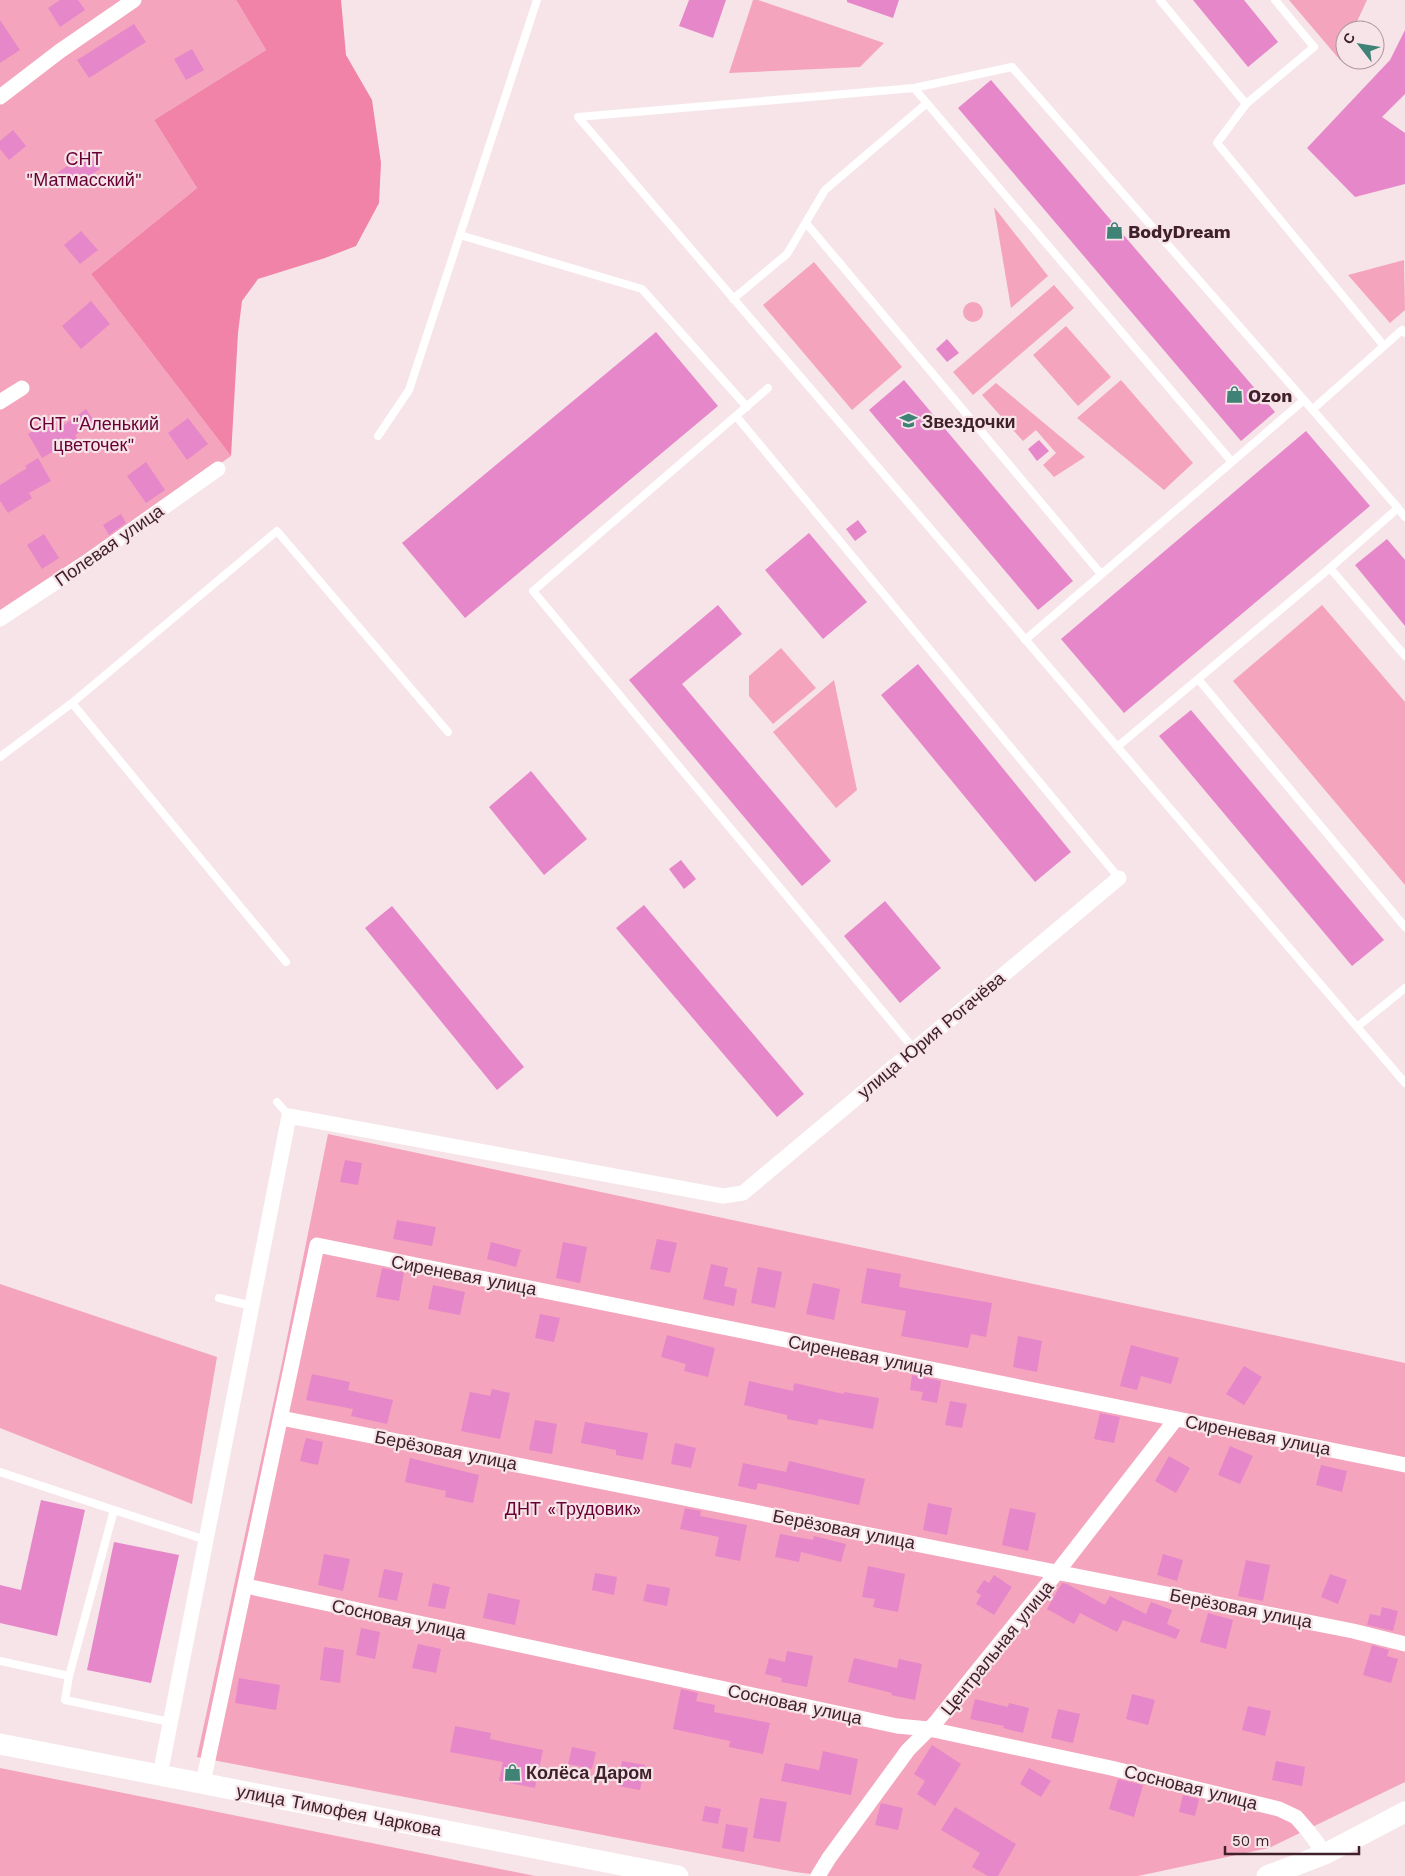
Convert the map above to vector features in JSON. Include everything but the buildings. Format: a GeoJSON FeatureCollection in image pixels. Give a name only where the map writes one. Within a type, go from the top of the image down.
{"type":"FeatureCollection","features":[{"type":"Feature","properties":{"kind":"main road","name":"улица Тимофея Чаркова"},"geometry":{"type":"LineString","coordinates":[[0,1744],[678,1876]]}},
{"type":"Feature","properties":{"kind":"main road"},"geometry":{"type":"LineString","coordinates":[[1267,1876],[1325,1854],[1405,1812]]}},
{"type":"Feature","properties":{"kind":"street"},"geometry":{"type":"LineString","coordinates":[[0,97],[60,51],[134,0]]}},
{"type":"Feature","properties":{"kind":"street"},"geometry":{"type":"LineString","coordinates":[[0,402],[22,388]]}},
{"type":"Feature","properties":{"kind":"street","name":"Полевая улица"},"geometry":{"type":"LineString","coordinates":[[0,620],[85,563],[218,469]]}},
{"type":"Feature","properties":{"kind":"street","name":"улица Юрия Рогачёва"},"geometry":{"type":"LineString","coordinates":[[289,1116],[723,1196],[743,1194],[1120,878]]}},
{"type":"Feature","properties":{"kind":"street"},"geometry":{"type":"LineString","coordinates":[[160,1775],[289,1116]]}},
{"type":"Feature","properties":{"kind":"street","name":"Сиреневая улица"},"geometry":{"type":"LineString","coordinates":[[282,1418],[317,1246],[1405,1465]]}},
{"type":"Feature","properties":{"kind":"street"},"geometry":{"type":"LineString","coordinates":[[204,1783],[282,1418]]}},
{"type":"Feature","properties":{"kind":"street","name":"Берёзовая улица"},"geometry":{"type":"LineString","coordinates":[[282,1418],[1353,1630],[1405,1644]]}},
{"type":"Feature","properties":{"kind":"street","name":"Центральная улица"},"geometry":{"type":"LineString","coordinates":[[818,1876],[829,1858],[908,1750],[936,1722],[1058,1571],[1176,1419]]}},
{"type":"Feature","properties":{"kind":"street","name":"Сосновая улица"},"geometry":{"type":"LineString","coordinates":[[246,1586],[887,1724],[929,1729],[1112,1768],[1279,1809],[1296,1817],[1325,1854]]}},
{"type":"Feature","properties":{"kind":"lane"},"geometry":{"type":"LineString","coordinates":[[378,436],[409,390],[537,0]]}},
{"type":"Feature","properties":{"kind":"lane"},"geometry":{"type":"LineString","coordinates":[[1160,0],[1246,104]]}},
{"type":"Feature","properties":{"kind":"lane"},"geometry":{"type":"LineString","coordinates":[[1275,0],[1314,47],[1246,104],[1218,142],[1384,346]]}},
{"type":"Feature","properties":{"kind":"lane"},"geometry":{"type":"LineString","coordinates":[[1405,517],[1012,67],[914,88],[578,117],[1405,1084]]}},
{"type":"Feature","properties":{"kind":"lane"},"geometry":{"type":"LineString","coordinates":[[914,88],[1232,462]]}},
{"type":"Feature","properties":{"kind":"lane"},"geometry":{"type":"LineString","coordinates":[[733,299],[788,254],[825,190],[927,103]]}},
{"type":"Feature","properties":{"kind":"lane"},"geometry":{"type":"LineString","coordinates":[[806,223],[846,273],[1101,574]]}},
{"type":"Feature","properties":{"kind":"lane"},"geometry":{"type":"LineString","coordinates":[[460,235],[642,289],[747,407]]}},
{"type":"Feature","properties":{"kind":"lane"},"geometry":{"type":"LineString","coordinates":[[1312,409],[1402,330],[1405,333]]}},
{"type":"Feature","properties":{"kind":"lane"},"geometry":{"type":"LineString","coordinates":[[768,388],[533,591],[914,1049]]}},
{"type":"Feature","properties":{"kind":"lane"},"geometry":{"type":"LineString","coordinates":[[1025,640],[1304,400]]}},
{"type":"Feature","properties":{"kind":"lane"},"geometry":{"type":"LineString","coordinates":[[736,416],[1120,878]]}},
{"type":"Feature","properties":{"kind":"lane"},"geometry":{"type":"LineString","coordinates":[[1117,748],[1398,508]]}},
{"type":"Feature","properties":{"kind":"lane"},"geometry":{"type":"LineString","coordinates":[[0,757],[72,703],[277,531],[448,732]]}},
{"type":"Feature","properties":{"kind":"lane"},"geometry":{"type":"LineString","coordinates":[[1330,568],[1405,656]]}},
{"type":"Feature","properties":{"kind":"lane"},"geometry":{"type":"LineString","coordinates":[[1198,679],[1405,926]]}},
{"type":"Feature","properties":{"kind":"lane"},"geometry":{"type":"LineString","coordinates":[[72,703],[286,962]]}},
{"type":"Feature","properties":{"kind":"lane"},"geometry":{"type":"LineString","coordinates":[[1357,1028],[1405,988]]}},
{"type":"Feature","properties":{"kind":"lane"},"geometry":{"type":"LineString","coordinates":[[277,1102],[289,1116]]}},
{"type":"Feature","properties":{"kind":"lane"},"geometry":{"type":"LineString","coordinates":[[219,1298],[252,1306]]}},
{"type":"Feature","properties":{"kind":"lane"},"geometry":{"type":"LineString","coordinates":[[0,1472],[206,1540]]}},
{"type":"Feature","properties":{"kind":"lane"},"geometry":{"type":"LineString","coordinates":[[114,1510],[69,1676],[65,1700],[170,1722]]}},
{"type":"Feature","properties":{"kind":"lane"},"geometry":{"type":"LineString","coordinates":[[0,1661],[69,1676]]}},
{"type":"Feature","properties":{"kind":"green space"},"geometry":{"type":"Polygon","coordinates":[[[0,0],[236,0],[266,50],[154,120],[197,188],[91,274],[231,456],[0,619],[0,0]]]}},
{"type":"Feature","properties":{"kind":"green space"},"geometry":{"type":"Polygon","coordinates":[[[753,0],[758,0],[884,43],[860,67],[729,73],[753,0]]]}},
{"type":"Feature","properties":{"kind":"green space"},"geometry":{"type":"Polygon","coordinates":[[[1289,0],[1367,0],[1358,20],[1335,20],[1335,54],[1289,0]]]}},
{"type":"Feature","properties":{"kind":"green space"},"geometry":{"type":"Polygon","coordinates":[[[994,207],[1048,276],[1011,308],[994,207]]]}},
{"type":"Feature","properties":{"kind":"green space"},"geometry":{"type":"Polygon","coordinates":[[[1404,260],[1405,310],[1390,323],[1348,275],[1404,260]]]}},
{"type":"Feature","properties":{"kind":"green space"},"geometry":{"type":"Polygon","coordinates":[[[814,262],[902,367],[852,410],[763,305],[814,262]]]}},
{"type":"Feature","properties":{"kind":"green space"},"geometry":{"type":"Polygon","coordinates":[[[1054,285],[1074,308],[973,395],[953,372],[1054,285]]]}},
{"type":"Feature","properties":{"kind":"green space"},"geometry":{"type":"Polygon","coordinates":[[[969,302],[977,302],[983,308],[983,316],[977,322],[969,322],[963,316],[963,308],[969,302]]]}},
{"type":"Feature","properties":{"kind":"green space"},"geometry":{"type":"Polygon","coordinates":[[[1066,326],[1111,377],[1078,406],[1033,355],[1066,326]]]}},
{"type":"Feature","properties":{"kind":"green space"},"geometry":{"type":"Polygon","coordinates":[[[1121,380],[1193,463],[1164,490],[1077,418],[1121,380]]]}},
{"type":"Feature","properties":{"kind":"green space"},"geometry":{"type":"Polygon","coordinates":[[[996,383],[1085,457],[1054,477],[1043,465],[1056,453],[1036,430],[1023,441],[982,395],[996,383]]]}},
{"type":"Feature","properties":{"kind":"green space"},"geometry":{"type":"Polygon","coordinates":[[[1322,605],[1405,702],[1405,885],[1233,681],[1322,605]]]}},
{"type":"Feature","properties":{"kind":"green space"},"geometry":{"type":"Polygon","coordinates":[[[781,648],[816,688],[773,724],[749,696],[749,676],[781,648]]]}},
{"type":"Feature","properties":{"kind":"green space"},"geometry":{"type":"Polygon","coordinates":[[[834,680],[857,790],[836,808],[773,732],[834,680]]]}},
{"type":"Feature","properties":{"kind":"green space","name":"ДНТ «Трудовик»"},"geometry":{"type":"Polygon","coordinates":[[[328,1134],[1405,1363],[1405,1782],[1269,1848],[1138,1876],[827,1876],[795,1872],[197,1757],[282,1363],[328,1134]]]}},
{"type":"Feature","properties":{"kind":"green space"},"geometry":{"type":"Polygon","coordinates":[[[0,1284],[217,1357],[192,1504],[0,1428],[0,1284]]]}},
{"type":"Feature","properties":{"kind":"green space"},"geometry":{"type":"Polygon","coordinates":[[[0,1768],[535,1876],[0,1876],[0,1768]]]}},
{"type":"Feature","properties":{"kind":"shaded area"},"geometry":{"type":"Polygon","coordinates":[[[236,0],[341,0],[346,55],[372,100],[381,163],[379,203],[356,246],[258,279],[242,301],[238,333],[231,456],[91,274],[197,188],[154,120],[266,50],[236,0]]]}},
{"type":"Feature","properties":{"kind":"place","name":"BodyDream"},"geometry":{"type":"Point","coordinates":[1114,231]}},
{"type":"Feature","properties":{"kind":"place","name":"Ozon"},"geometry":{"type":"Point","coordinates":[1234,395]}},
{"type":"Feature","properties":{"kind":"place","name":"Звездочки"},"geometry":{"type":"Point","coordinates":[908,421]}},
{"type":"Feature","properties":{"kind":"place","name":"Колёса Даром"},"geometry":{"type":"Point","coordinates":[512,1772]}},
{"type":"Feature","properties":{"kind":"park label","name":"СНТ \"Матмасский\""},"geometry":{"type":"Point","coordinates":[84,168]}},
{"type":"Feature","properties":{"kind":"park label","name":"СНТ \"Аленький цветочек\""},"geometry":{"type":"Point","coordinates":[94,433]}}]}
